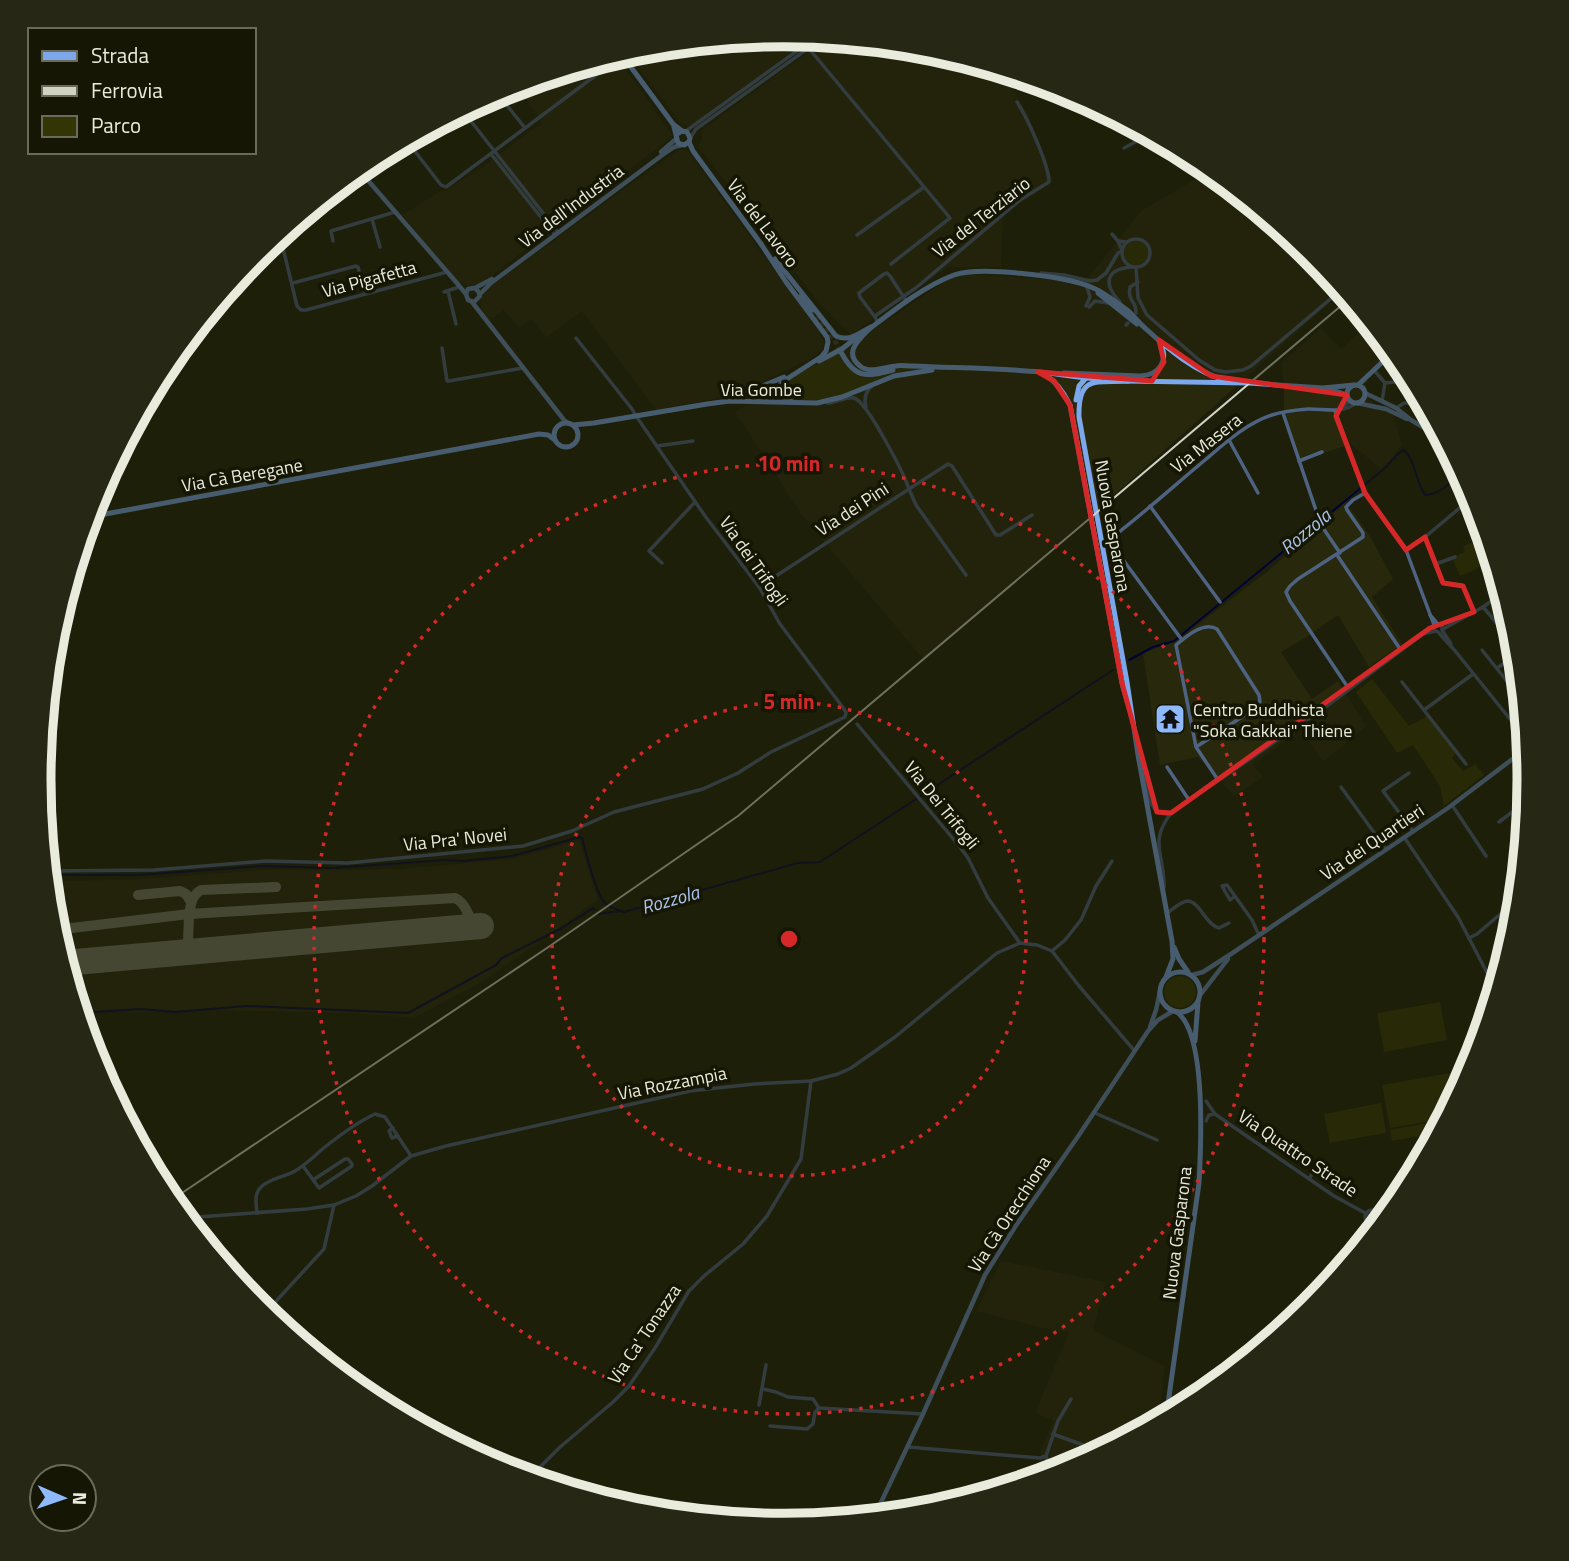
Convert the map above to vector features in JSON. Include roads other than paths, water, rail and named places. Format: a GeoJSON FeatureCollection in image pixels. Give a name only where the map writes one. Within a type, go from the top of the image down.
{"type":"FeatureCollection","features":[{"type":"Feature","properties":{"kind":"main road"},"geometry":{"type":"LineString","coordinates":[[628,64],[680,134],[678,143],[687,142],[689,133],[680,134]]}},
{"type":"Feature","properties":{"kind":"main road","name":"Via del Lavoro"},"geometry":{"type":"LineString","coordinates":[[687,142],[812,310]]}},
{"type":"Feature","properties":{"kind":"main road"},"geometry":{"type":"LineString","coordinates":[[761,244],[836,335],[849,338],[871,327]]}},
{"type":"Feature","properties":{"kind":"main road"},"geometry":{"type":"LineString","coordinates":[[761,244],[828,340],[824,354],[782,382],[778,388],[779,393],[791,401],[817,403]]}},
{"type":"Feature","properties":{"kind":"main road","name":"Via del Terziario"},"geometry":{"type":"LineString","coordinates":[[707,404],[746,393],[840,351],[905,299],[948,277],[979,272],[1050,277],[1100,291],[1201,371],[1236,382]]}},
{"type":"Feature","properties":{"kind":"main road","name":"Via del Terziario"},"geometry":{"type":"LineString","coordinates":[[1085,286],[1143,327]]}},
{"type":"Feature","properties":{"kind":"main road"},"geometry":{"type":"LineString","coordinates":[[871,327],[854,345],[852,355],[858,364],[868,369],[908,366]]}},
{"type":"Feature","properties":{"kind":"main road"},"geometry":{"type":"LineString","coordinates":[[1150,381],[1160,374],[1164,356],[1159,340]]}},
{"type":"Feature","properties":{"kind":"main road"},"geometry":{"type":"LineString","coordinates":[[840,351],[849,366],[863,374],[877,374],[908,366]]}},
{"type":"Feature","properties":{"kind":"main road"},"geometry":{"type":"LineString","coordinates":[[1040,372],[1140,376],[1158,370],[1164,356]]}},
{"type":"Feature","properties":{"kind":"main road"},"geometry":{"type":"LineString","coordinates":[[1353,400],[1349,389],[1384,360]]}},
{"type":"Feature","properties":{"kind":"main road","name":"Via Gombe"},"geometry":{"type":"LineString","coordinates":[[908,366],[1040,372],[1086,379],[1236,382],[1323,388]]}},
{"type":"Feature","properties":{"kind":"main road","name":"Via Gombe"},"geometry":{"type":"LineString","coordinates":[[570,424],[594,424],[707,404],[751,401],[817,403],[842,397],[884,379],[945,368]]}},
{"type":"Feature","properties":{"kind":"main road"},"geometry":{"type":"LineString","coordinates":[[1323,388],[1355,381],[1373,371]]}},
{"type":"Feature","properties":{"kind":"main road"},"geometry":{"type":"LineString","coordinates":[[1323,388],[1353,400],[1363,400],[1373,371]]}},
{"type":"Feature","properties":{"kind":"main road","name":"Nuova Gasparona"},"geometry":{"type":"LineString","coordinates":[[1040,372],[1054,381],[1070,405],[1122,683],[1132,717]]}},
{"type":"Feature","properties":{"kind":"main road"},"geometry":{"type":"LineString","coordinates":[[1079,417],[1077,391],[1086,379],[1104,375]]}},
{"type":"Feature","properties":{"kind":"main road","name":"Nuova Gasparona"},"geometry":{"type":"LineString","coordinates":[[1129,381],[1089,384],[1080,396],[1079,417],[1172,941],[1173,958],[1160,991],[1164,1003],[1182,1015],[1189,1026],[1200,1096],[1199,1174],[1168,1405]]}},
{"type":"Feature","properties":{"kind":"main road"},"geometry":{"type":"LineString","coordinates":[[1341,385],[1356,385],[1365,392]]}},
{"type":"Feature","properties":{"kind":"main road"},"geometry":{"type":"LineString","coordinates":[[539,434],[570,424],[578,430],[577,440]]}},
{"type":"Feature","properties":{"kind":"main road"},"geometry":{"type":"LineString","coordinates":[[539,434],[548,435],[560,446],[567,447],[573,445],[583,430],[594,424]]}},
{"type":"Feature","properties":{"kind":"main road"},"geometry":{"type":"LineString","coordinates":[[555,440],[554,434],[558,427]]}},
{"type":"Feature","properties":{"kind":"main road","name":"Via Cà Beregane"},"geometry":{"type":"LineString","coordinates":[[101,515],[539,434]]}},
{"type":"Feature","properties":{"kind":"main road","name":"Nuova Gasparona"},"geometry":{"type":"LineString","coordinates":[[1172,941],[1179,959],[1198,981],[1201,994],[1194,1051]]}},
{"type":"Feature","properties":{"kind":"main road"},"geometry":{"type":"LineString","coordinates":[[1166,977],[1177,971],[1190,974]]}},
{"type":"Feature","properties":{"kind":"main road"},"geometry":{"type":"LineString","coordinates":[[1175,1011],[1189,1010],[1198,1002]]}},
{"type":"Feature","properties":{"kind":"street","name":"Via dell'Industria"},"geometry":{"type":"LineString","coordinates":[[472,302],[491,284],[659,154],[680,134],[804,48]]}},
{"type":"Feature","properties":{"kind":"street","name":"Via dell'Industria"},"geometry":{"type":"LineString","coordinates":[[473,288],[489,281],[661,156],[687,142],[696,129],[805,48]]}},
{"type":"Feature","properties":{"kind":"street"},"geometry":{"type":"LineString","coordinates":[[809,48],[950,218],[891,264]]}},
{"type":"Feature","properties":{"kind":"street"},"geometry":{"type":"LineString","coordinates":[[413,148],[441,185],[446,187],[605,70]]}},
{"type":"Feature","properties":{"kind":"street","name":"Via del Terziario"},"geometry":{"type":"LineString","coordinates":[[905,299],[1020,200],[1049,182],[1034,136],[1017,102]]}},
{"type":"Feature","properties":{"kind":"street"},"geometry":{"type":"LineString","coordinates":[[505,103],[525,128]]}},
{"type":"Feature","properties":{"kind":"street"},"geometry":{"type":"LineString","coordinates":[[469,119],[556,233]]}},
{"type":"Feature","properties":{"kind":"street"},"geometry":{"type":"LineString","coordinates":[[1124,148],[1140,139]]}},
{"type":"Feature","properties":{"kind":"street"},"geometry":{"type":"LineString","coordinates":[[366,179],[458,284],[468,300],[570,424]]}},
{"type":"Feature","properties":{"kind":"street"},"geometry":{"type":"LineString","coordinates":[[857,235],[924,187]]}},
{"type":"Feature","properties":{"kind":"street"},"geometry":{"type":"LineString","coordinates":[[333,241],[331,230],[395,212]]}},
{"type":"Feature","properties":{"kind":"street"},"geometry":{"type":"LineString","coordinates":[[372,218],[380,247]]}},
{"type":"Feature","properties":{"kind":"street"},"geometry":{"type":"LineString","coordinates":[[1112,234],[1118,241],[1126,263],[1134,267],[1141,266],[1148,261],[1150,254],[1145,241],[1137,238],[1130,239],[1122,251]]}},
{"type":"Feature","properties":{"kind":"street"},"geometry":{"type":"LineString","coordinates":[[1118,241],[1126,243]]}},
{"type":"Feature","properties":{"kind":"street"},"geometry":{"type":"LineString","coordinates":[[283,246],[293,283],[356,266],[366,294]]}},
{"type":"Feature","properties":{"kind":"street","name":"Via del Terziario"},"geometry":{"type":"LineString","coordinates":[[1018,274],[1055,274],[1094,281],[1102,278],[1122,251]]}},
{"type":"Feature","properties":{"kind":"street"},"geometry":{"type":"LineString","coordinates":[[1134,267],[1138,298],[1147,315],[1210,368],[1225,372],[1251,366],[1334,295]]}},
{"type":"Feature","properties":{"kind":"street","name":"Via del Terziario"},"geometry":{"type":"LineString","coordinates":[[1128,312],[1112,294],[1109,280],[1115,270],[1134,267]]}},
{"type":"Feature","properties":{"kind":"street","name":"Via Pigafetta"},"geometry":{"type":"LineString","coordinates":[[293,283],[299,308],[306,310],[447,272]]}},
{"type":"Feature","properties":{"kind":"street"},"geometry":{"type":"LineString","coordinates":[[877,320],[860,297],[861,291],[887,274],[905,299]]}},
{"type":"Feature","properties":{"kind":"street","name":"Via del Terziario"},"geometry":{"type":"LineString","coordinates":[[929,276],[932,286]]}},
{"type":"Feature","properties":{"kind":"street"},"geometry":{"type":"LineString","coordinates":[[1136,313],[1129,294],[1130,287],[1138,282]]}},
{"type":"Feature","properties":{"kind":"street"},"geometry":{"type":"LineString","coordinates":[[458,284],[473,288],[479,297],[477,303],[481,314]]}},
{"type":"Feature","properties":{"kind":"street"},"geometry":{"type":"LineString","coordinates":[[456,324],[447,292],[458,284]]}},
{"type":"Feature","properties":{"kind":"street"},"geometry":{"type":"LineString","coordinates":[[1085,286],[1090,296],[1088,307],[1095,301],[1110,304]]}},
{"type":"Feature","properties":{"kind":"street"},"geometry":{"type":"LineString","coordinates":[[466,294],[473,288]]}},
{"type":"Feature","properties":{"kind":"street","name":"Via dei Trifogli"},"geometry":{"type":"LineString","coordinates":[[576,338],[632,409],[695,502],[759,587],[780,624],[844,709],[845,717],[840,720]]}},
{"type":"Feature","properties":{"kind":"street"},"geometry":{"type":"LineString","coordinates":[[442,348],[449,382],[523,368]]}},
{"type":"Feature","properties":{"kind":"street"},"geometry":{"type":"LineString","coordinates":[[1373,371],[1385,383]]}},
{"type":"Feature","properties":{"kind":"street"},"geometry":{"type":"LineString","coordinates":[[866,409],[864,398],[867,390],[884,379]]}},
{"type":"Feature","properties":{"kind":"street"},"geometry":{"type":"LineString","coordinates":[[1385,383],[1398,380]]}},
{"type":"Feature","properties":{"kind":"street"},"geometry":{"type":"LineString","coordinates":[[1385,383],[1380,400],[1385,408]]}},
{"type":"Feature","properties":{"kind":"street"},"geometry":{"type":"LineString","coordinates":[[1365,392],[1396,408],[1411,420]]}},
{"type":"Feature","properties":{"kind":"street"},"geometry":{"type":"LineString","coordinates":[[817,403],[855,398],[866,409],[894,455],[909,489],[948,464],[952,466],[996,535],[1032,514]]}},
{"type":"Feature","properties":{"kind":"street"},"geometry":{"type":"LineString","coordinates":[[1353,400],[1385,408],[1429,430]]}},
{"type":"Feature","properties":{"kind":"street","name":"Via Masera"},"geometry":{"type":"LineString","coordinates":[[1180,638],[1113,546],[1114,536],[1229,440],[1263,419],[1310,409],[1342,410],[1353,400]]}},
{"type":"Feature","properties":{"kind":"street"},"geometry":{"type":"LineString","coordinates":[[1385,408],[1413,403]]}},
{"type":"Feature","properties":{"kind":"street"},"geometry":{"type":"LineString","coordinates":[[1335,410],[1363,488],[1406,550],[1430,615],[1455,652],[1515,726]]}},
{"type":"Feature","properties":{"kind":"street"},"geometry":{"type":"LineString","coordinates":[[1283,413],[1321,525],[1401,650]]}},
{"type":"Feature","properties":{"kind":"street"},"geometry":{"type":"LineString","coordinates":[[558,427],[561,416]]}},
{"type":"Feature","properties":{"kind":"street"},"geometry":{"type":"LineString","coordinates":[[1229,440],[1258,493]]}},
{"type":"Feature","properties":{"kind":"street"},"geometry":{"type":"LineString","coordinates":[[657,446],[693,441]]}},
{"type":"Feature","properties":{"kind":"street"},"geometry":{"type":"LineString","coordinates":[[1299,461],[1322,452]]}},
{"type":"Feature","properties":{"kind":"street"},"geometry":{"type":"LineString","coordinates":[[1349,689],[1286,592],[1298,579],[1364,535],[1346,507],[1363,488]]}},
{"type":"Feature","properties":{"kind":"street","name":"Via dei Pini"},"geometry":{"type":"LineString","coordinates":[[759,587],[909,489],[916,505],[966,575]]}},
{"type":"Feature","properties":{"kind":"street"},"geometry":{"type":"LineString","coordinates":[[662,564],[649,551],[695,502]]}},
{"type":"Feature","properties":{"kind":"street"},"geometry":{"type":"LineString","coordinates":[[1406,550],[1464,505]]}},
{"type":"Feature","properties":{"kind":"street"},"geometry":{"type":"LineString","coordinates":[[1150,506],[1220,602]]}},
{"type":"Feature","properties":{"kind":"street"},"geometry":{"type":"LineString","coordinates":[[1425,537],[1443,583],[1463,586],[1474,612]]}},
{"type":"Feature","properties":{"kind":"street"},"geometry":{"type":"LineString","coordinates":[[1436,564],[1455,557]]}},
{"type":"Feature","properties":{"kind":"street"},"geometry":{"type":"LineString","coordinates":[[1164,896],[1165,882],[1158,843],[1159,833],[1171,813],[1423,634],[1454,623],[1495,599]]}},
{"type":"Feature","properties":{"kind":"street"},"geometry":{"type":"LineString","coordinates":[[1483,607],[1502,630]]}},
{"type":"Feature","properties":{"kind":"street"},"geometry":{"type":"LineString","coordinates":[[1196,747],[1254,709],[1260,702],[1259,695],[1217,629],[1212,626],[1205,626],[1180,638],[1177,645],[1196,747],[1218,780]]}},
{"type":"Feature","properties":{"kind":"street"},"geometry":{"type":"LineString","coordinates":[[1482,650],[1511,686]]}},
{"type":"Feature","properties":{"kind":"street"},"geometry":{"type":"LineString","coordinates":[[1497,668],[1508,661]]}},
{"type":"Feature","properties":{"kind":"street"},"geometry":{"type":"LineString","coordinates":[[1424,710],[1473,674]]}},
{"type":"Feature","properties":{"kind":"street"},"geometry":{"type":"LineString","coordinates":[[1402,682],[1466,765]]}},
{"type":"Feature","properties":{"kind":"street","name":"Via Pra' Novei"},"geometry":{"type":"LineString","coordinates":[[57,871],[154,870],[266,860],[348,863],[523,846],[572,831],[614,812],[703,789],[738,773],[771,752],[840,720]]}},
{"type":"Feature","properties":{"kind":"street","name":"Via Dei Trifogli"},"geometry":{"type":"LineString","coordinates":[[857,724],[968,858],[988,898],[1020,943]]}},
{"type":"Feature","properties":{"kind":"street"},"geometry":{"type":"LineString","coordinates":[[1138,755],[1151,805],[1157,812],[1171,813]]}},
{"type":"Feature","properties":{"kind":"street","name":"Via dei Quartieri"},"geometry":{"type":"LineString","coordinates":[[1190,974],[1203,972],[1231,954],[1452,804],[1517,756]]}},
{"type":"Feature","properties":{"kind":"street"},"geometry":{"type":"LineString","coordinates":[[1167,767],[1189,801]]}},
{"type":"Feature","properties":{"kind":"street"},"geometry":{"type":"LineString","coordinates":[[1409,773],[1383,791],[1413,831]]}},
{"type":"Feature","properties":{"kind":"street"},"geometry":{"type":"LineString","coordinates":[[1342,787],[1386,849]]}},
{"type":"Feature","properties":{"kind":"street"},"geometry":{"type":"LineString","coordinates":[[1452,804],[1486,856]]}},
{"type":"Feature","properties":{"kind":"street"},"geometry":{"type":"LineString","coordinates":[[1499,822],[1515,810]]}},
{"type":"Feature","properties":{"kind":"street"},"geometry":{"type":"LineString","coordinates":[[1404,837],[1444,894],[1490,979]]}},
{"type":"Feature","properties":{"kind":"street"},"geometry":{"type":"LineString","coordinates":[[1052,951],[1081,920],[1096,886],[1112,861]]}},
{"type":"Feature","properties":{"kind":"street"},"geometry":{"type":"LineString","coordinates":[[1235,896],[1259,935]]}},
{"type":"Feature","properties":{"kind":"street"},"geometry":{"type":"LineString","coordinates":[[1167,913],[1188,901],[1195,904],[1213,927],[1219,929],[1229,923]]}},
{"type":"Feature","properties":{"kind":"street"},"geometry":{"type":"LineString","coordinates":[[1469,938],[1506,909]]}},
{"type":"Feature","properties":{"kind":"street"},"geometry":{"type":"LineString","coordinates":[[1020,943],[1037,945],[1052,951],[1134,1052]]}},
{"type":"Feature","properties":{"kind":"street","name":"Via Rozzampia"},"geometry":{"type":"LineString","coordinates":[[196,1217],[334,1205],[372,1186],[411,1156],[690,1091],[811,1081],[838,1074],[895,1037],[997,953],[1020,943]]}},
{"type":"Feature","properties":{"kind":"street","name":"Via dei Quartieri"},"geometry":{"type":"LineString","coordinates":[[1201,994],[1231,954]]}},
{"type":"Feature","properties":{"kind":"street","name":"Via Cà Orecchiona"},"geometry":{"type":"LineString","coordinates":[[1148,1031],[1160,991]]}},
{"type":"Feature","properties":{"kind":"street","name":"Via Cà Orecchiona"},"geometry":{"type":"LineString","coordinates":[[879,1507],[985,1275],[1148,1031],[1158,1020],[1175,1011]]}},
{"type":"Feature","properties":{"kind":"street","name":"Via Ca' Tonazza"},"geometry":{"type":"LineString","coordinates":[[537,1470],[629,1386],[656,1348],[689,1291],[743,1244],[768,1216],[801,1159],[811,1081]]}},
{"type":"Feature","properties":{"kind":"street"},"geometry":{"type":"LineString","coordinates":[[1206,1101],[1215,1114],[1209,1115],[1206,1121]]}},
{"type":"Feature","properties":{"kind":"street"},"geometry":{"type":"LineString","coordinates":[[1094,1112],[1157,1140]]}},
{"type":"Feature","properties":{"kind":"street"},"geometry":{"type":"LineString","coordinates":[[257,1213],[258,1189],[303,1166],[325,1147],[373,1115],[380,1114],[385,1117],[411,1156]]}},
{"type":"Feature","properties":{"kind":"street","name":"Via Quattro Strade"},"geometry":{"type":"LineString","coordinates":[[1215,1114],[1334,1196],[1367,1214]]}},
{"type":"Feature","properties":{"kind":"street"},"geometry":{"type":"LineString","coordinates":[[303,1166],[313,1180],[319,1188],[352,1164],[345,1159],[313,1180]]}},
{"type":"Feature","properties":{"kind":"street"},"geometry":{"type":"LineString","coordinates":[[1309,1179],[1315,1169]]}},
{"type":"Feature","properties":{"kind":"street"},"geometry":{"type":"LineString","coordinates":[[273,1306],[324,1249],[334,1205]]}},
{"type":"Feature","properties":{"kind":"street"},"geometry":{"type":"LineString","coordinates":[[1369,1223],[1366,1220],[1367,1214],[1370,1211],[1376,1213]]}},
{"type":"Feature","properties":{"kind":"street"},"geometry":{"type":"LineString","coordinates":[[759,1405],[766,1365]]}},
{"type":"Feature","properties":{"kind":"street"},"geometry":{"type":"LineString","coordinates":[[762,1389],[788,1397],[813,1399],[819,1408]]}},
{"type":"Feature","properties":{"kind":"street"},"geometry":{"type":"LineString","coordinates":[[1048,1464],[1046,1456],[1053,1434],[1071,1399]]}},
{"type":"Feature","properties":{"kind":"street"},"geometry":{"type":"LineString","coordinates":[[819,1408],[923,1414]]}},
{"type":"Feature","properties":{"kind":"street"},"geometry":{"type":"LineString","coordinates":[[770,1426],[807,1429],[813,1424],[815,1412],[819,1408]]}},
{"type":"Feature","properties":{"kind":"street"},"geometry":{"type":"LineString","coordinates":[[1053,1434],[1089,1447]]}},
{"type":"Feature","properties":{"kind":"street"},"geometry":{"type":"LineString","coordinates":[[908,1447],[1040,1458],[1046,1456]]}},
{"type":"Feature","properties":{"kind":"waterway","name":"Rozzola"},"geometry":{"type":"LineString","coordinates":[[1129,660],[1153,647],[1174,641],[1384,469],[1400,452],[1404,450],[1408,454],[1425,495],[1440,490],[1453,480]]}},
{"type":"Feature","properties":{"kind":"waterway","name":"Rozzola"},"geometry":{"type":"LineString","coordinates":[[58,875],[139,875],[262,866],[332,868],[463,861],[512,856],[580,837],[601,897],[608,905],[624,912],[798,863],[820,862],[1113,670]]}},
{"type":"Feature","properties":{"kind":"waterway"},"geometry":{"type":"LineString","coordinates":[[89,1012],[140,1009],[175,1012],[247,1006],[408,1013],[496,965],[502,958],[562,928],[593,908],[595,910]]}},
{"type":"Feature","properties":{"kind":"waterway"},"geometry":{"type":"LineString","coordinates":[[598,914],[620,911]]}},
{"type":"Feature","properties":{"kind":"tunnel"},"geometry":{"type":"LineString","coordinates":[[812,310],[841,352]]}},
{"type":"Feature","properties":{"kind":"railway"},"geometry":{"type":"LineString","coordinates":[[180,1195],[738,816],[1342,305]]}},
{"type":"Feature","properties":{"kind":"place","name":"Centro Buddhista \"Soka Gakkai\" Thiene"},"geometry":{"type":"Point","coordinates":[1170,719]}}]}
